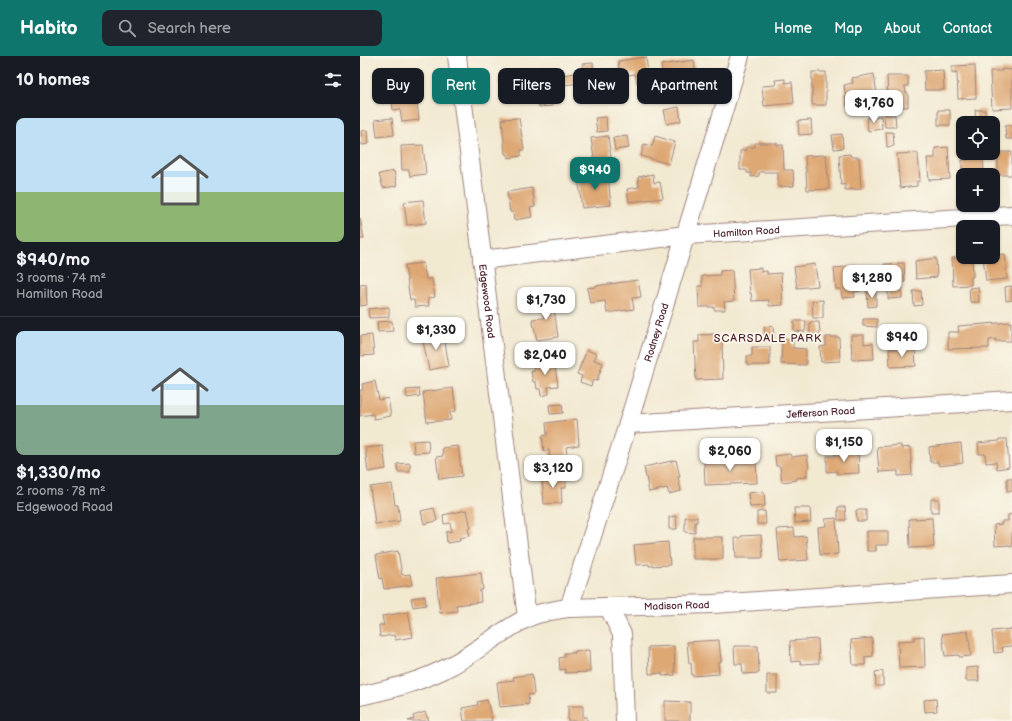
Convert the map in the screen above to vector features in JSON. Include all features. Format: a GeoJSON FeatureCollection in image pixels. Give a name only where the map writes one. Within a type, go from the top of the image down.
{"type":"FeatureCollection","features":[{"type":"Feature","properties":{"kind":"street","name":"Edgewood Road"},"geometry":{"type":"LineString","coordinates":[[457,56],[527,618]]}},
{"type":"Feature","properties":{"kind":"street","name":"Rodney Road"},"geometry":{"type":"LineString","coordinates":[[569,608],[628,424],[740,56]]}},
{"type":"Feature","properties":{"kind":"street","name":"Hamilton Road"},"geometry":{"type":"LineString","coordinates":[[482,260],[686,235],[1012,215]]}},
{"type":"Feature","properties":{"kind":"street","name":"Jefferson Road"},"geometry":{"type":"LineString","coordinates":[[628,424],[1012,400]]}},
{"type":"Feature","properties":{"kind":"street","name":"Madison Road"},"geometry":{"type":"LineString","coordinates":[[360,696],[385,690],[428,676],[451,666],[473,654],[527,618],[552,610],[569,608],[713,604],[1012,584]]}},
{"type":"Feature","properties":{"kind":"street"},"geometry":{"type":"LineString","coordinates":[[609,608],[622,634],[625,721]]}},
{"type":"Feature","properties":{"kind":"building"},"geometry":{"type":"Polygon","coordinates":[[[646,57],[647,68],[637,68],[637,83],[635,74],[629,75],[629,68],[619,68],[618,61],[646,57]]]}},
{"type":"Feature","properties":{"kind":"building"},"geometry":{"type":"Polygon","coordinates":[[[694,60],[695,68],[661,68],[661,65],[694,60]]]}},
{"type":"Feature","properties":{"kind":"building"},"geometry":{"type":"Polygon","coordinates":[[[593,63],[593,68],[582,68],[582,64],[593,63]]]}},
{"type":"Feature","properties":{"kind":"building"},"geometry":{"type":"Polygon","coordinates":[[[975,65],[976,98],[958,99],[957,72],[952,73],[952,66],[975,65]]]}},
{"type":"Feature","properties":{"kind":"building"},"geometry":{"type":"Polygon","coordinates":[[[1002,69],[1012,70],[1012,108],[992,109],[990,71],[1002,71],[1002,69]]]}},
{"type":"Feature","properties":{"kind":"building"},"geometry":{"type":"Polygon","coordinates":[[[943,70],[944,90],[925,90],[924,71],[943,70]]]}},
{"type":"Feature","properties":{"kind":"building"},"geometry":{"type":"Polygon","coordinates":[[[812,72],[826,72],[826,105],[812,105],[812,72]]]}},
{"type":"Feature","properties":{"kind":"building"},"geometry":{"type":"Polygon","coordinates":[[[573,73],[573,84],[565,85],[565,75],[573,73]]]}},
{"type":"Feature","properties":{"kind":"building"},"geometry":{"type":"Polygon","coordinates":[[[874,74],[878,103],[868,104],[869,112],[853,114],[852,105],[847,106],[844,85],[853,83],[852,78],[874,74]]]}},
{"type":"Feature","properties":{"kind":"building"},"geometry":{"type":"Polygon","coordinates":[[[887,76],[908,76],[908,86],[905,86],[906,93],[908,93],[908,107],[895,107],[895,97],[888,97],[887,76]]]}},
{"type":"Feature","properties":{"kind":"building"},"geometry":{"type":"Polygon","coordinates":[[[785,79],[785,83],[792,82],[794,103],[764,106],[762,86],[776,85],[775,80],[785,79]]]}},
{"type":"Feature","properties":{"kind":"building"},"geometry":{"type":"Polygon","coordinates":[[[392,104],[417,104],[419,120],[402,122],[400,109],[393,110],[392,104]]]}},
{"type":"Feature","properties":{"kind":"building"},"geometry":{"type":"Polygon","coordinates":[[[539,104],[552,104],[552,106],[539,107],[539,104]]]}},
{"type":"Feature","properties":{"kind":"building"},"geometry":{"type":"Polygon","coordinates":[[[679,107],[681,121],[667,124],[664,110],[679,107]]]}},
{"type":"Feature","properties":{"kind":"building"},"geometry":{"type":"Polygon","coordinates":[[[938,110],[950,110],[950,125],[938,125],[938,110]]]}},
{"type":"Feature","properties":{"kind":"building"},"geometry":{"type":"Polygon","coordinates":[[[975,110],[985,110],[985,116],[975,116],[975,110]]]}},
{"type":"Feature","properties":{"kind":"building"},"geometry":{"type":"Polygon","coordinates":[[[884,115],[895,115],[896,127],[885,127],[884,115]]]}},
{"type":"Feature","properties":{"kind":"building"},"geometry":{"type":"Polygon","coordinates":[[[881,116],[882,129],[868,131],[867,118],[881,116]]]}},
{"type":"Feature","properties":{"kind":"building"},"geometry":{"type":"Polygon","coordinates":[[[606,117],[607,131],[597,132],[595,118],[606,117]]]}},
{"type":"Feature","properties":{"kind":"building"},"geometry":{"type":"Polygon","coordinates":[[[392,118],[394,135],[377,137],[375,120],[392,118]]]}},
{"type":"Feature","properties":{"kind":"building"},"geometry":{"type":"Polygon","coordinates":[[[519,118],[524,150],[521,150],[521,156],[508,158],[508,154],[505,154],[502,119],[519,118]]]}},
{"type":"Feature","properties":{"kind":"building"},"geometry":{"type":"Polygon","coordinates":[[[811,120],[812,134],[799,135],[798,121],[811,120]]]}},
{"type":"Feature","properties":{"kind":"building"},"geometry":{"type":"Polygon","coordinates":[[[1005,125],[1012,125],[1012,139],[1006,139],[1005,125]]]}},
{"type":"Feature","properties":{"kind":"building"},"geometry":{"type":"Polygon","coordinates":[[[368,130],[369,144],[362,145],[361,131],[368,130]]]}},
{"type":"Feature","properties":{"kind":"building"},"geometry":{"type":"Polygon","coordinates":[[[886,132],[893,132],[894,146],[887,147],[886,132]]]}},
{"type":"Feature","properties":{"kind":"building"},"geometry":{"type":"Polygon","coordinates":[[[842,134],[843,148],[834,149],[832,135],[842,134]]]}},
{"type":"Feature","properties":{"kind":"building"},"geometry":{"type":"Polygon","coordinates":[[[608,136],[611,157],[594,159],[591,138],[608,136]]]}},
{"type":"Feature","properties":{"kind":"building"},"geometry":{"type":"Polygon","coordinates":[[[627,136],[629,148],[615,150],[613,138],[627,136]]]}},
{"type":"Feature","properties":{"kind":"building"},"geometry":{"type":"Polygon","coordinates":[[[655,136],[675,142],[669,164],[641,156],[644,144],[652,146],[655,136]]]}},
{"type":"Feature","properties":{"kind":"building"},"geometry":{"type":"Polygon","coordinates":[[[755,143],[777,143],[777,145],[783,145],[784,170],[793,170],[794,186],[778,187],[778,172],[759,172],[759,176],[751,177],[751,173],[747,173],[747,170],[740,170],[740,151],[746,150],[746,147],[755,147],[755,143]]]}},
{"type":"Feature","properties":{"kind":"building"},"geometry":{"type":"Polygon","coordinates":[[[423,145],[426,174],[410,176],[409,170],[402,170],[401,146],[423,145]]]}},
{"type":"Feature","properties":{"kind":"building"},"geometry":{"type":"Polygon","coordinates":[[[948,147],[950,179],[929,180],[927,158],[935,158],[935,148],[948,147]]]}},
{"type":"Feature","properties":{"kind":"building"},"geometry":{"type":"Polygon","coordinates":[[[1000,152],[1012,152],[1012,175],[1000,175],[1000,168],[998,168],[1000,152]]]}},
{"type":"Feature","properties":{"kind":"building"},"geometry":{"type":"Polygon","coordinates":[[[918,153],[920,181],[917,181],[917,186],[900,188],[897,154],[918,153]]]}},
{"type":"Feature","properties":{"kind":"building"},"geometry":{"type":"Polygon","coordinates":[[[850,154],[851,157],[859,157],[861,189],[845,190],[845,184],[841,185],[839,155],[850,154]]]}},
{"type":"Feature","properties":{"kind":"building"},"geometry":{"type":"Polygon","coordinates":[[[826,155],[829,189],[807,190],[805,156],[826,155]]]}},
{"type":"Feature","properties":{"kind":"building"},"geometry":{"type":"Polygon","coordinates":[[[962,160],[983,160],[984,168],[962,168],[962,160]]]}},
{"type":"Feature","properties":{"kind":"building"},"geometry":{"type":"Polygon","coordinates":[[[394,171],[397,186],[383,188],[379,174],[394,171]]]}},
{"type":"Feature","properties":{"kind":"building"},"geometry":{"type":"Polygon","coordinates":[[[598,174],[598,176],[608,175],[611,205],[582,208],[578,176],[598,174]]]}},
{"type":"Feature","properties":{"kind":"building"},"geometry":{"type":"Polygon","coordinates":[[[653,174],[654,183],[660,182],[663,198],[629,202],[627,189],[639,187],[638,177],[653,174]]]}},
{"type":"Feature","properties":{"kind":"building"},"geometry":{"type":"Polygon","coordinates":[[[532,188],[535,207],[530,208],[532,217],[514,220],[513,212],[510,212],[507,192],[532,188]]]}},
{"type":"Feature","properties":{"kind":"building"},"geometry":{"type":"Polygon","coordinates":[[[423,200],[426,223],[407,225],[404,202],[423,200]]]}},
{"type":"Feature","properties":{"kind":"building"},"geometry":{"type":"Polygon","coordinates":[[[360,218],[364,239],[360,239],[360,218]]]}},
{"type":"Feature","properties":{"kind":"building"},"geometry":{"type":"Polygon","coordinates":[[[1000,254],[1005,254],[1007,279],[986,281],[984,264],[1000,264],[1000,254]]]}},
{"type":"Feature","properties":{"kind":"building"},"geometry":{"type":"Polygon","coordinates":[[[936,258],[937,277],[916,279],[915,261],[936,258]]]}},
{"type":"Feature","properties":{"kind":"building"},"geometry":{"type":"Polygon","coordinates":[[[952,258],[956,258],[956,264],[972,264],[973,277],[971,277],[971,285],[953,286],[952,258]]]}},
{"type":"Feature","properties":{"kind":"building"},"geometry":{"type":"Polygon","coordinates":[[[423,263],[426,279],[432,279],[435,297],[428,298],[429,306],[415,307],[414,300],[410,300],[405,265],[423,263]]]}},
{"type":"Feature","properties":{"kind":"building"},"geometry":{"type":"Polygon","coordinates":[[[904,263],[905,282],[901,283],[902,298],[888,299],[888,285],[885,285],[884,264],[904,263]]]}},
{"type":"Feature","properties":{"kind":"building"},"geometry":{"type":"Polygon","coordinates":[[[815,264],[818,286],[797,288],[794,267],[815,264]]]}},
{"type":"Feature","properties":{"kind":"building"},"geometry":{"type":"Polygon","coordinates":[[[858,266],[860,291],[854,292],[855,297],[842,298],[841,289],[836,289],[834,268],[858,266]]]}},
{"type":"Feature","properties":{"kind":"building"},"geometry":{"type":"Polygon","coordinates":[[[761,268],[761,272],[767,271],[767,274],[781,273],[783,305],[769,306],[769,300],[752,301],[748,269],[761,268]]]}},
{"type":"Feature","properties":{"kind":"building"},"geometry":{"type":"Polygon","coordinates":[[[732,270],[734,301],[724,302],[725,310],[714,310],[714,307],[699,307],[698,286],[702,286],[702,276],[720,275],[720,271],[732,270]]]}},
{"type":"Feature","properties":{"kind":"building"},"geometry":{"type":"Polygon","coordinates":[[[638,280],[641,297],[632,298],[634,309],[607,313],[605,301],[590,303],[587,288],[638,280]]]}},
{"type":"Feature","properties":{"kind":"building"},"geometry":{"type":"Polygon","coordinates":[[[366,284],[367,305],[360,306],[360,285],[366,284]]]}},
{"type":"Feature","properties":{"kind":"building"},"geometry":{"type":"Polygon","coordinates":[[[1012,286],[1012,300],[1006,301],[1005,287],[1012,286]]]}},
{"type":"Feature","properties":{"kind":"building"},"geometry":{"type":"Polygon","coordinates":[[[978,287],[979,302],[970,302],[969,288],[978,287]]]}},
{"type":"Feature","properties":{"kind":"building"},"geometry":{"type":"Polygon","coordinates":[[[867,291],[876,291],[876,306],[868,307],[867,291]]]}},
{"type":"Feature","properties":{"kind":"building"},"geometry":{"type":"Polygon","coordinates":[[[913,291],[921,291],[922,305],[914,306],[913,291]]]}},
{"type":"Feature","properties":{"kind":"building"},"geometry":{"type":"Polygon","coordinates":[[[552,295],[558,337],[537,340],[532,319],[544,318],[541,297],[552,295]]]}},
{"type":"Feature","properties":{"kind":"building"},"geometry":{"type":"Polygon","coordinates":[[[823,300],[823,318],[813,318],[812,301],[823,300]]]}},
{"type":"Feature","properties":{"kind":"building"},"geometry":{"type":"Polygon","coordinates":[[[389,307],[389,317],[369,318],[368,309],[389,307]]]}},
{"type":"Feature","properties":{"kind":"building"},"geometry":{"type":"Polygon","coordinates":[[[863,319],[877,319],[877,327],[863,326],[863,319]]]}},
{"type":"Feature","properties":{"kind":"building"},"geometry":{"type":"Polygon","coordinates":[[[392,321],[393,331],[378,332],[377,322],[392,321]]]}},
{"type":"Feature","properties":{"kind":"building"},"geometry":{"type":"Polygon","coordinates":[[[794,321],[806,321],[805,332],[794,331],[794,321]]]}},
{"type":"Feature","properties":{"kind":"building"},"geometry":{"type":"Polygon","coordinates":[[[810,322],[819,322],[820,334],[810,335],[810,322]]]}},
{"type":"Feature","properties":{"kind":"building"},"geometry":{"type":"Polygon","coordinates":[[[1011,322],[1011,341],[995,341],[996,339],[989,340],[989,348],[948,349],[948,332],[959,332],[958,326],[1011,322]]]}},
{"type":"Feature","properties":{"kind":"building"},"geometry":{"type":"Polygon","coordinates":[[[773,326],[774,338],[765,339],[764,327],[773,326]]]}},
{"type":"Feature","properties":{"kind":"building"},"geometry":{"type":"Polygon","coordinates":[[[437,329],[438,338],[444,337],[449,366],[429,370],[423,341],[429,340],[427,331],[437,329]]]}},
{"type":"Feature","properties":{"kind":"building"},"geometry":{"type":"Polygon","coordinates":[[[718,334],[718,339],[722,339],[723,379],[696,380],[694,342],[699,342],[699,335],[718,334]]]}},
{"type":"Feature","properties":{"kind":"building"},"geometry":{"type":"Polygon","coordinates":[[[372,335],[374,355],[360,356],[360,336],[372,335]]]}},
{"type":"Feature","properties":{"kind":"building"},"geometry":{"type":"Polygon","coordinates":[[[851,335],[864,335],[864,344],[873,343],[874,359],[852,360],[851,335]]]}},
{"type":"Feature","properties":{"kind":"building"},"geometry":{"type":"Polygon","coordinates":[[[826,337],[839,337],[840,361],[821,362],[820,347],[826,346],[826,337]]]}},
{"type":"Feature","properties":{"kind":"building"},"geometry":{"type":"Polygon","coordinates":[[[782,339],[793,339],[793,348],[806,349],[806,365],[781,364],[782,339]]]}},
{"type":"Feature","properties":{"kind":"building"},"geometry":{"type":"Polygon","coordinates":[[[752,347],[770,347],[770,365],[747,365],[747,356],[752,356],[752,347]]]}},
{"type":"Feature","properties":{"kind":"building"},"geometry":{"type":"Polygon","coordinates":[[[915,348],[916,366],[890,367],[889,349],[915,348]]]}},
{"type":"Feature","properties":{"kind":"building"},"geometry":{"type":"Polygon","coordinates":[[[587,350],[597,354],[594,360],[603,363],[597,381],[593,380],[591,386],[580,382],[582,376],[577,374],[587,350]]]}},
{"type":"Feature","properties":{"kind":"building"},"geometry":{"type":"Polygon","coordinates":[[[554,360],[558,386],[548,387],[549,394],[541,396],[540,389],[537,389],[536,382],[533,382],[531,372],[534,371],[533,364],[554,360]]]}},
{"type":"Feature","properties":{"kind":"building"},"geometry":{"type":"Polygon","coordinates":[[[375,381],[379,400],[388,398],[391,416],[374,419],[373,414],[360,416],[360,390],[363,390],[362,384],[375,381]]]}},
{"type":"Feature","properties":{"kind":"building"},"geometry":{"type":"Polygon","coordinates":[[[453,388],[456,411],[450,412],[451,420],[427,422],[423,392],[453,388]]]}},
{"type":"Feature","properties":{"kind":"building"},"geometry":{"type":"Polygon","coordinates":[[[419,389],[420,396],[407,398],[406,390],[419,389]]]}},
{"type":"Feature","properties":{"kind":"building"},"geometry":{"type":"Polygon","coordinates":[[[562,404],[563,413],[550,414],[549,405],[562,404]]]}},
{"type":"Feature","properties":{"kind":"building"},"geometry":{"type":"Polygon","coordinates":[[[577,419],[579,445],[566,447],[568,461],[550,463],[549,450],[544,451],[542,436],[547,435],[546,423],[577,419]]]}},
{"type":"Feature","properties":{"kind":"building"},"geometry":{"type":"Polygon","coordinates":[[[999,439],[1007,439],[1009,467],[997,469],[996,462],[986,463],[985,454],[979,454],[978,443],[999,441],[999,439]]]}},
{"type":"Feature","properties":{"kind":"building"},"geometry":{"type":"Polygon","coordinates":[[[428,440],[429,452],[414,453],[413,441],[428,440]]]}},
{"type":"Feature","properties":{"kind":"building"},"geometry":{"type":"Polygon","coordinates":[[[961,443],[963,463],[939,466],[938,462],[930,462],[929,447],[961,443]]]}},
{"type":"Feature","properties":{"kind":"building"},"geometry":{"type":"Polygon","coordinates":[[[901,445],[901,448],[910,447],[912,475],[898,476],[898,471],[879,472],[877,447],[901,445]]]}},
{"type":"Feature","properties":{"kind":"building"},"geometry":{"type":"Polygon","coordinates":[[[383,446],[386,469],[368,472],[365,448],[383,446]]]}},
{"type":"Feature","properties":{"kind":"building"},"geometry":{"type":"Polygon","coordinates":[[[458,446],[462,476],[439,479],[436,457],[443,456],[442,448],[458,446]]]}},
{"type":"Feature","properties":{"kind":"building"},"geometry":{"type":"Polygon","coordinates":[[[858,452],[859,473],[837,474],[837,471],[827,472],[827,456],[835,456],[835,453],[858,452]]]}},
{"type":"Feature","properties":{"kind":"building"},"geometry":{"type":"Polygon","coordinates":[[[790,454],[791,457],[807,455],[809,468],[807,469],[807,477],[782,482],[780,466],[776,466],[775,456],[790,454]]]}},
{"type":"Feature","properties":{"kind":"building"},"geometry":{"type":"Polygon","coordinates":[[[756,459],[757,483],[705,485],[704,460],[756,459]]]}},
{"type":"Feature","properties":{"kind":"building"},"geometry":{"type":"Polygon","coordinates":[[[676,460],[680,477],[678,477],[681,491],[669,494],[667,488],[649,492],[644,467],[676,460]]]}},
{"type":"Feature","properties":{"kind":"building"},"geometry":{"type":"Polygon","coordinates":[[[410,463],[410,472],[398,472],[397,464],[410,463]]]}},
{"type":"Feature","properties":{"kind":"building"},"geometry":{"type":"Polygon","coordinates":[[[566,475],[566,488],[561,488],[562,503],[544,504],[542,477],[566,475]]]}},
{"type":"Feature","properties":{"kind":"building"},"geometry":{"type":"Polygon","coordinates":[[[1007,478],[1012,478],[1012,491],[1007,492],[1007,478]]]}},
{"type":"Feature","properties":{"kind":"building"},"geometry":{"type":"Polygon","coordinates":[[[392,484],[395,505],[398,505],[400,521],[375,524],[370,487],[392,484]]]}},
{"type":"Feature","properties":{"kind":"building"},"geometry":{"type":"Polygon","coordinates":[[[764,491],[765,506],[750,507],[748,493],[764,491]]]}},
{"type":"Feature","properties":{"kind":"building"},"geometry":{"type":"Polygon","coordinates":[[[931,499],[939,499],[939,512],[931,512],[931,499]]]}},
{"type":"Feature","properties":{"kind":"building"},"geometry":{"type":"Polygon","coordinates":[[[838,507],[845,507],[846,520],[838,520],[838,507]]]}},
{"type":"Feature","properties":{"kind":"building"},"geometry":{"type":"Polygon","coordinates":[[[434,508],[437,521],[424,524],[421,511],[434,508]]]}},
{"type":"Feature","properties":{"kind":"building"},"geometry":{"type":"Polygon","coordinates":[[[794,508],[810,508],[811,522],[795,523],[794,508]]]}},
{"type":"Feature","properties":{"kind":"building"},"geometry":{"type":"Polygon","coordinates":[[[467,510],[471,528],[468,529],[470,536],[459,538],[460,541],[447,543],[446,532],[452,531],[450,523],[444,524],[443,515],[467,510]]]}},
{"type":"Feature","properties":{"kind":"building"},"geometry":{"type":"Polygon","coordinates":[[[856,510],[866,510],[866,521],[857,521],[856,510]]]}},
{"type":"Feature","properties":{"kind":"building"},"geometry":{"type":"Polygon","coordinates":[[[765,511],[766,524],[757,524],[757,512],[765,511]]]}},
{"type":"Feature","properties":{"kind":"building"},"geometry":{"type":"Polygon","coordinates":[[[1012,514],[1012,547],[1009,545],[995,546],[994,525],[1002,524],[1002,521],[1008,521],[1008,515],[1012,514]]]}},
{"type":"Feature","properties":{"kind":"building"},"geometry":{"type":"Polygon","coordinates":[[[676,516],[677,529],[669,529],[669,517],[676,516]]]}},
{"type":"Feature","properties":{"kind":"building"},"geometry":{"type":"Polygon","coordinates":[[[685,517],[697,517],[697,522],[695,522],[695,533],[685,532],[685,517]]]}},
{"type":"Feature","properties":{"kind":"building"},"geometry":{"type":"Polygon","coordinates":[[[836,518],[838,554],[820,555],[818,527],[826,526],[825,519],[836,518]]]}},
{"type":"Feature","properties":{"kind":"building"},"geometry":{"type":"Polygon","coordinates":[[[932,518],[934,547],[910,548],[909,519],[932,518]]]}},
{"type":"Feature","properties":{"kind":"building"},"geometry":{"type":"Polygon","coordinates":[[[794,528],[795,537],[806,536],[808,560],[780,562],[777,529],[794,528]]]}},
{"type":"Feature","properties":{"kind":"building"},"geometry":{"type":"Polygon","coordinates":[[[867,531],[888,531],[888,545],[876,545],[876,551],[867,551],[867,531]]]}},
{"type":"Feature","properties":{"kind":"building"},"geometry":{"type":"Polygon","coordinates":[[[761,535],[763,558],[736,558],[735,538],[741,538],[741,536],[761,535]]]}},
{"type":"Feature","properties":{"kind":"building"},"geometry":{"type":"Polygon","coordinates":[[[693,537],[723,537],[723,559],[693,559],[693,537]]]}},
{"type":"Feature","properties":{"kind":"building"},"geometry":{"type":"Polygon","coordinates":[[[668,542],[670,565],[636,565],[634,545],[668,542]]]}},
{"type":"Feature","properties":{"kind":"building"},"geometry":{"type":"Polygon","coordinates":[[[398,551],[402,575],[410,574],[412,585],[384,589],[382,578],[380,579],[376,555],[398,551]]]}},
{"type":"Feature","properties":{"kind":"building"},"geometry":{"type":"Polygon","coordinates":[[[481,573],[483,590],[480,590],[481,602],[456,605],[457,611],[440,613],[436,578],[481,573]]]}},
{"type":"Feature","properties":{"kind":"building"},"geometry":{"type":"Polygon","coordinates":[[[425,596],[426,605],[413,607],[411,598],[425,596]]]}},
{"type":"Feature","properties":{"kind":"building"},"geometry":{"type":"Polygon","coordinates":[[[408,612],[413,637],[395,640],[394,635],[380,637],[379,625],[384,625],[382,616],[408,612]]]}},
{"type":"Feature","properties":{"kind":"building"},"geometry":{"type":"Polygon","coordinates":[[[1012,629],[1012,646],[1002,647],[1003,652],[994,653],[992,631],[1012,629]]]}},
{"type":"Feature","properties":{"kind":"building"},"geometry":{"type":"Polygon","coordinates":[[[968,631],[971,656],[945,656],[942,634],[968,631]]]}},
{"type":"Feature","properties":{"kind":"building"},"geometry":{"type":"Polygon","coordinates":[[[924,636],[925,667],[899,668],[898,641],[914,640],[914,637],[924,636]]]}},
{"type":"Feature","properties":{"kind":"building"},"geometry":{"type":"Polygon","coordinates":[[[872,638],[873,656],[865,657],[865,665],[853,665],[851,640],[872,638]]]}},
{"type":"Feature","properties":{"kind":"building"},"geometry":{"type":"Polygon","coordinates":[[[818,639],[819,663],[801,664],[800,661],[791,662],[790,641],[818,639]]]}},
{"type":"Feature","properties":{"kind":"building"},"geometry":{"type":"Polygon","coordinates":[[[719,640],[721,662],[718,662],[719,674],[692,676],[687,642],[719,640]]]}},
{"type":"Feature","properties":{"kind":"building"},"geometry":{"type":"Polygon","coordinates":[[[674,646],[675,675],[662,676],[662,673],[649,674],[648,647],[674,646]]]}},
{"type":"Feature","properties":{"kind":"building"},"geometry":{"type":"Polygon","coordinates":[[[734,646],[758,646],[759,673],[743,674],[742,664],[735,664],[734,646]]]}},
{"type":"Feature","properties":{"kind":"building"},"geometry":{"type":"Polygon","coordinates":[[[589,650],[590,672],[565,673],[565,669],[560,670],[559,658],[564,657],[564,653],[575,653],[575,651],[589,650]]]}},
{"type":"Feature","properties":{"kind":"building"},"geometry":{"type":"Polygon","coordinates":[[[978,667],[979,681],[966,681],[966,668],[978,667]]]}},
{"type":"Feature","properties":{"kind":"building"},"geometry":{"type":"Polygon","coordinates":[[[883,671],[883,686],[876,686],[875,672],[883,671]]]}},
{"type":"Feature","properties":{"kind":"building"},"geometry":{"type":"Polygon","coordinates":[[[532,674],[534,694],[528,695],[529,704],[500,707],[497,682],[514,680],[513,677],[532,674]]]}},
{"type":"Feature","properties":{"kind":"building"},"geometry":{"type":"Polygon","coordinates":[[[767,675],[777,675],[777,693],[767,693],[767,675]]]}},
{"type":"Feature","properties":{"kind":"building"},"geometry":{"type":"Polygon","coordinates":[[[936,699],[937,711],[925,712],[924,700],[936,699]]]}},
{"type":"Feature","properties":{"kind":"building"},"geometry":{"type":"Polygon","coordinates":[[[487,700],[492,721],[464,721],[462,708],[478,705],[477,702],[487,700]]]}},
{"type":"Feature","properties":{"kind":"building"},"geometry":{"type":"Polygon","coordinates":[[[665,701],[690,702],[690,721],[665,721],[665,701]]]}},
{"type":"Feature","properties":{"kind":"building"},"geometry":{"type":"Polygon","coordinates":[[[568,706],[583,706],[583,717],[587,717],[587,721],[568,721],[568,706]]]}},
{"type":"Feature","properties":{"kind":"building"},"geometry":{"type":"Polygon","coordinates":[[[425,712],[429,721],[408,721],[414,719],[413,716],[425,712]]]}},
{"type":"Feature","properties":{"kind":"district","name":"SCARSDALE PARK"},"geometry":{"type":"Point","coordinates":[768,338]}}]}
